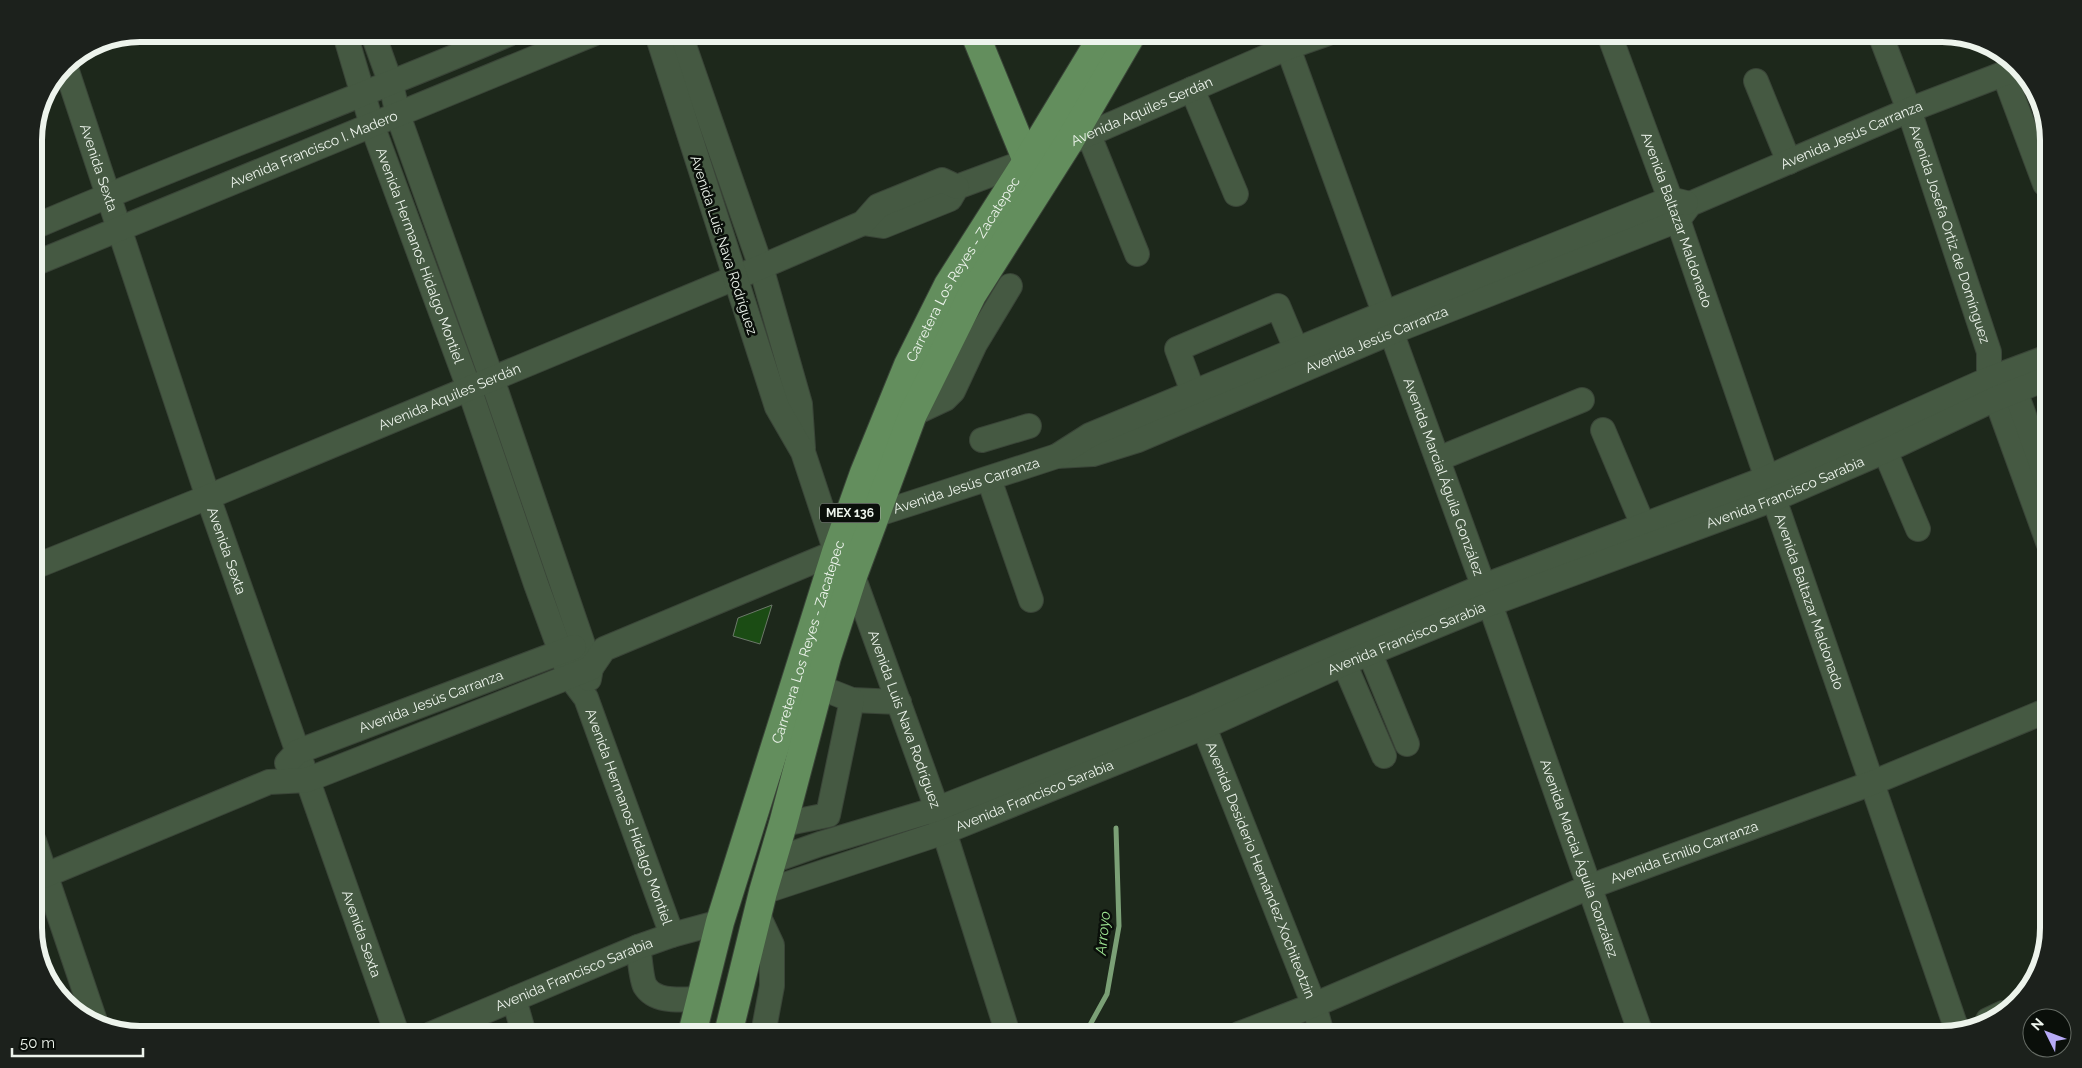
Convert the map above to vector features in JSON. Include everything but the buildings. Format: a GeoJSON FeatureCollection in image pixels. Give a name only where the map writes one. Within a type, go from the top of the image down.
{"type":"FeatureCollection","features":[{"type":"Feature","properties":{"kind":"main road","name":"Carretera Los Reyes - Zacatepec"},"geometry":{"type":"LineString","coordinates":[[694,1026],[720,922],[836,552],[864,473],[908,365],[948,285],[1027,161],[1099,42]]}},
{"type":"Feature","properties":{"kind":"main road","name":"Carretera Los Reyes - Zacatepec"},"geometry":{"type":"LineString","coordinates":[[730,1026],[819,687],[875,515],[913,414],[972,295],[1078,137],[1128,42]]}},
{"type":"Feature","properties":{"kind":"main road"},"geometry":{"type":"LineString","coordinates":[[978,43],[1027,161]]}},
{"type":"Feature","properties":{"kind":"street","name":"Avenida Aquiles Serdán"},"geometry":{"type":"LineString","coordinates":[[43,563],[492,380],[862,223],[883,226],[950,199],[957,187],[1027,161],[1078,137],[1192,89],[1283,42]]}},
{"type":"Feature","properties":{"kind":"street","name":"Avenida Marcial Águila González"},"geometry":{"type":"LineString","coordinates":[[1286,42],[1487,595],[1638,1026]]}},
{"type":"Feature","properties":{"kind":"street","name":"Avenida Baltazar Maldonado"},"geometry":{"type":"LineString","coordinates":[[1612,42],[1679,208],[1770,488],[1954,1025]]}},
{"type":"Feature","properties":{"kind":"street","name":"Avenida Josefa Ortiz de Domínguez"},"geometry":{"type":"LineString","coordinates":[[1883,42],[1909,110],[1989,352],[2038,475]]}},
{"type":"Feature","properties":{"kind":"street","name":"Avenida Hermanos Hidalgo Montiel"},"geometry":{"type":"LineString","coordinates":[[348,43],[372,125],[469,388],[536,584],[582,658]]}},
{"type":"Feature","properties":{"kind":"street","name":"Avenida Hermanos Hidalgo Montiel"},"geometry":{"type":"LineString","coordinates":[[376,43],[391,84],[398,115],[492,380],[558,576],[582,658],[586,698],[672,935]]}},
{"type":"Feature","properties":{"kind":"street"},"geometry":{"type":"LineString","coordinates":[[43,223],[110,194],[391,84],[488,43]]}},
{"type":"Feature","properties":{"kind":"street"},"geometry":{"type":"LineString","coordinates":[[525,43],[530,60]]}},
{"type":"Feature","properties":{"kind":"street","name":"Avenida Francisco I. Madero"},"geometry":{"type":"LineString","coordinates":[[43,260],[572,43]]}},
{"type":"Feature","properties":{"kind":"street","name":"Avenida Luis Nava Rodríguez"},"geometry":{"type":"LineString","coordinates":[[660,43],[688,136],[777,407],[803,452],[836,552]]}},
{"type":"Feature","properties":{"kind":"street","name":"Avenida Luis Nava Rodríguez"},"geometry":{"type":"LineString","coordinates":[[683,43],[761,267],[800,404],[803,452]]}},
{"type":"Feature","properties":{"kind":"street"},"geometry":{"type":"LineString","coordinates":[[2010,71],[2039,165]]}},
{"type":"Feature","properties":{"kind":"street","name":"Avenida Jesús Carranza"},"geometry":{"type":"LineString","coordinates":[[1057,456],[1093,454],[1138,440],[1388,322],[1679,208],[1909,110],[2010,71]]}},
{"type":"Feature","properties":{"kind":"street","name":"Avenida Sexta"},"geometry":{"type":"LineString","coordinates":[[68,75],[110,194],[208,497],[296,752],[394,1026]]}},
{"type":"Feature","properties":{"kind":"street"},"geometry":{"type":"LineString","coordinates":[[1756,81],[1789,162]]}},
{"type":"Feature","properties":{"kind":"street"},"geometry":{"type":"LineString","coordinates":[[1192,89],[1236,194]]}},
{"type":"Feature","properties":{"kind":"street"},"geometry":{"type":"LineString","coordinates":[[688,136],[714,127]]}},
{"type":"Feature","properties":{"kind":"street"},"geometry":{"type":"LineString","coordinates":[[1078,137],[1137,254]]}},
{"type":"Feature","properties":{"kind":"street"},"geometry":{"type":"LineString","coordinates":[[233,146],[246,176]]}},
{"type":"Feature","properties":{"kind":"street"},"geometry":{"type":"LineString","coordinates":[[418,247],[442,236]]}},
{"type":"Feature","properties":{"kind":"street"},"geometry":{"type":"LineString","coordinates":[[913,414],[945,399],[953,391],[984,329],[1010,286]]}},
{"type":"Feature","properties":{"kind":"street"},"geometry":{"type":"LineString","coordinates":[[438,307],[463,297]]}},
{"type":"Feature","properties":{"kind":"street"},"geometry":{"type":"LineString","coordinates":[[1193,392],[1177,349],[1278,306],[1296,350]]}},
{"type":"Feature","properties":{"kind":"street","name":"Avenida Jesús Carranza"},"geometry":{"type":"LineString","coordinates":[[875,515],[1057,456],[1090,435],[1296,350],[1388,322]]}},
{"type":"Feature","properties":{"kind":"street","name":"Avenida Francisco Sarabia"},"geometry":{"type":"LineString","coordinates":[[761,904],[812,875],[944,832],[1200,717],[1487,595],[1643,525],[1770,488],[1885,451],[2039,362]]}},
{"type":"Feature","properties":{"kind":"street","name":"Avenida Francisco Sarabia"},"geometry":{"type":"LineString","coordinates":[[1487,595],[1770,488],[2002,385],[2039,379]]}},
{"type":"Feature","properties":{"kind":"street"},"geometry":{"type":"LineString","coordinates":[[1438,460],[1582,400]]}},
{"type":"Feature","properties":{"kind":"street"},"geometry":{"type":"LineString","coordinates":[[982,440],[1030,426]]}},
{"type":"Feature","properties":{"kind":"street"},"geometry":{"type":"LineString","coordinates":[[1603,430],[1643,525]]}},
{"type":"Feature","properties":{"kind":"street"},"geometry":{"type":"LineString","coordinates":[[1007,433],[1022,468]]}},
{"type":"Feature","properties":{"kind":"street"},"geometry":{"type":"LineString","coordinates":[[1885,451],[1918,529]]}},
{"type":"Feature","properties":{"kind":"street"},"geometry":{"type":"LineString","coordinates":[[989,479],[1031,600]]}},
{"type":"Feature","properties":{"kind":"street"},"geometry":{"type":"LineString","coordinates":[[511,513],[535,506]]}},
{"type":"Feature","properties":{"kind":"street","name":"Avenida Jesús Carranza"},"geometry":{"type":"LineString","coordinates":[[43,876],[268,782],[307,780],[582,658],[836,552]]}},
{"type":"Feature","properties":{"kind":"street"},"geometry":{"type":"LineString","coordinates":[[536,584],[558,576]]}},
{"type":"Feature","properties":{"kind":"street","name":"Avenida Luis Nava Rodríguez"},"geometry":{"type":"LineString","coordinates":[[854,576],[937,808],[1005,1026]]}},
{"type":"Feature","properties":{"kind":"street"},"geometry":{"type":"LineString","coordinates":[[1340,656],[1374,761],[1411,742],[1366,645]]}},
{"type":"Feature","properties":{"kind":"street","name":"Avenida Jesús Carranza"},"geometry":{"type":"LineString","coordinates":[[268,782],[296,752],[582,658]]}},
{"type":"Feature","properties":{"kind":"street"},"geometry":{"type":"LineString","coordinates":[[819,687],[852,700],[899,702]]}},
{"type":"Feature","properties":{"kind":"street"},"geometry":{"type":"LineString","coordinates":[[812,875],[828,815],[852,700]]}},
{"type":"Feature","properties":{"kind":"street","name":"Avenida Emilio Carranza"},"geometry":{"type":"LineString","coordinates":[[1260,1026],[1314,1005],[1589,887],[1872,783],[2040,713]]}},
{"type":"Feature","properties":{"kind":"street","name":"Avenida Francisco Sarabia"},"geometry":{"type":"LineString","coordinates":[[772,861],[820,844],[937,808],[1200,717]]}},
{"type":"Feature","properties":{"kind":"street","name":"Avenida Desiderio Hernández Xochiteotzin"},"geometry":{"type":"LineString","coordinates":[[1200,717],[1314,1005],[1320,1026]]}},
{"type":"Feature","properties":{"kind":"street"},"geometry":{"type":"LineString","coordinates":[[783,824],[828,815]]}},
{"type":"Feature","properties":{"kind":"street"},"geometry":{"type":"LineString","coordinates":[[43,885],[91,1012]]}},
{"type":"Feature","properties":{"kind":"street"},"geometry":{"type":"LineString","coordinates":[[761,904],[772,945],[772,986],[764,1026]]}},
{"type":"Feature","properties":{"kind":"street","name":"Avenida Francisco Sarabia"},"geometry":{"type":"LineString","coordinates":[[450,1026],[638,947],[672,935],[720,922]]}},
{"type":"Feature","properties":{"kind":"street"},"geometry":{"type":"LineString","coordinates":[[638,947],[645,986],[654,995],[667,999],[701,999]]}},
{"type":"Feature","properties":{"kind":"street"},"geometry":{"type":"LineString","coordinates":[[514,999],[522,1026]]}},
{"type":"Feature","properties":{"kind":"waterway","name":"Arroyo"},"geometry":{"type":"LineString","coordinates":[[1089,1026],[1107,994],[1119,926],[1116,828]]}}]}
